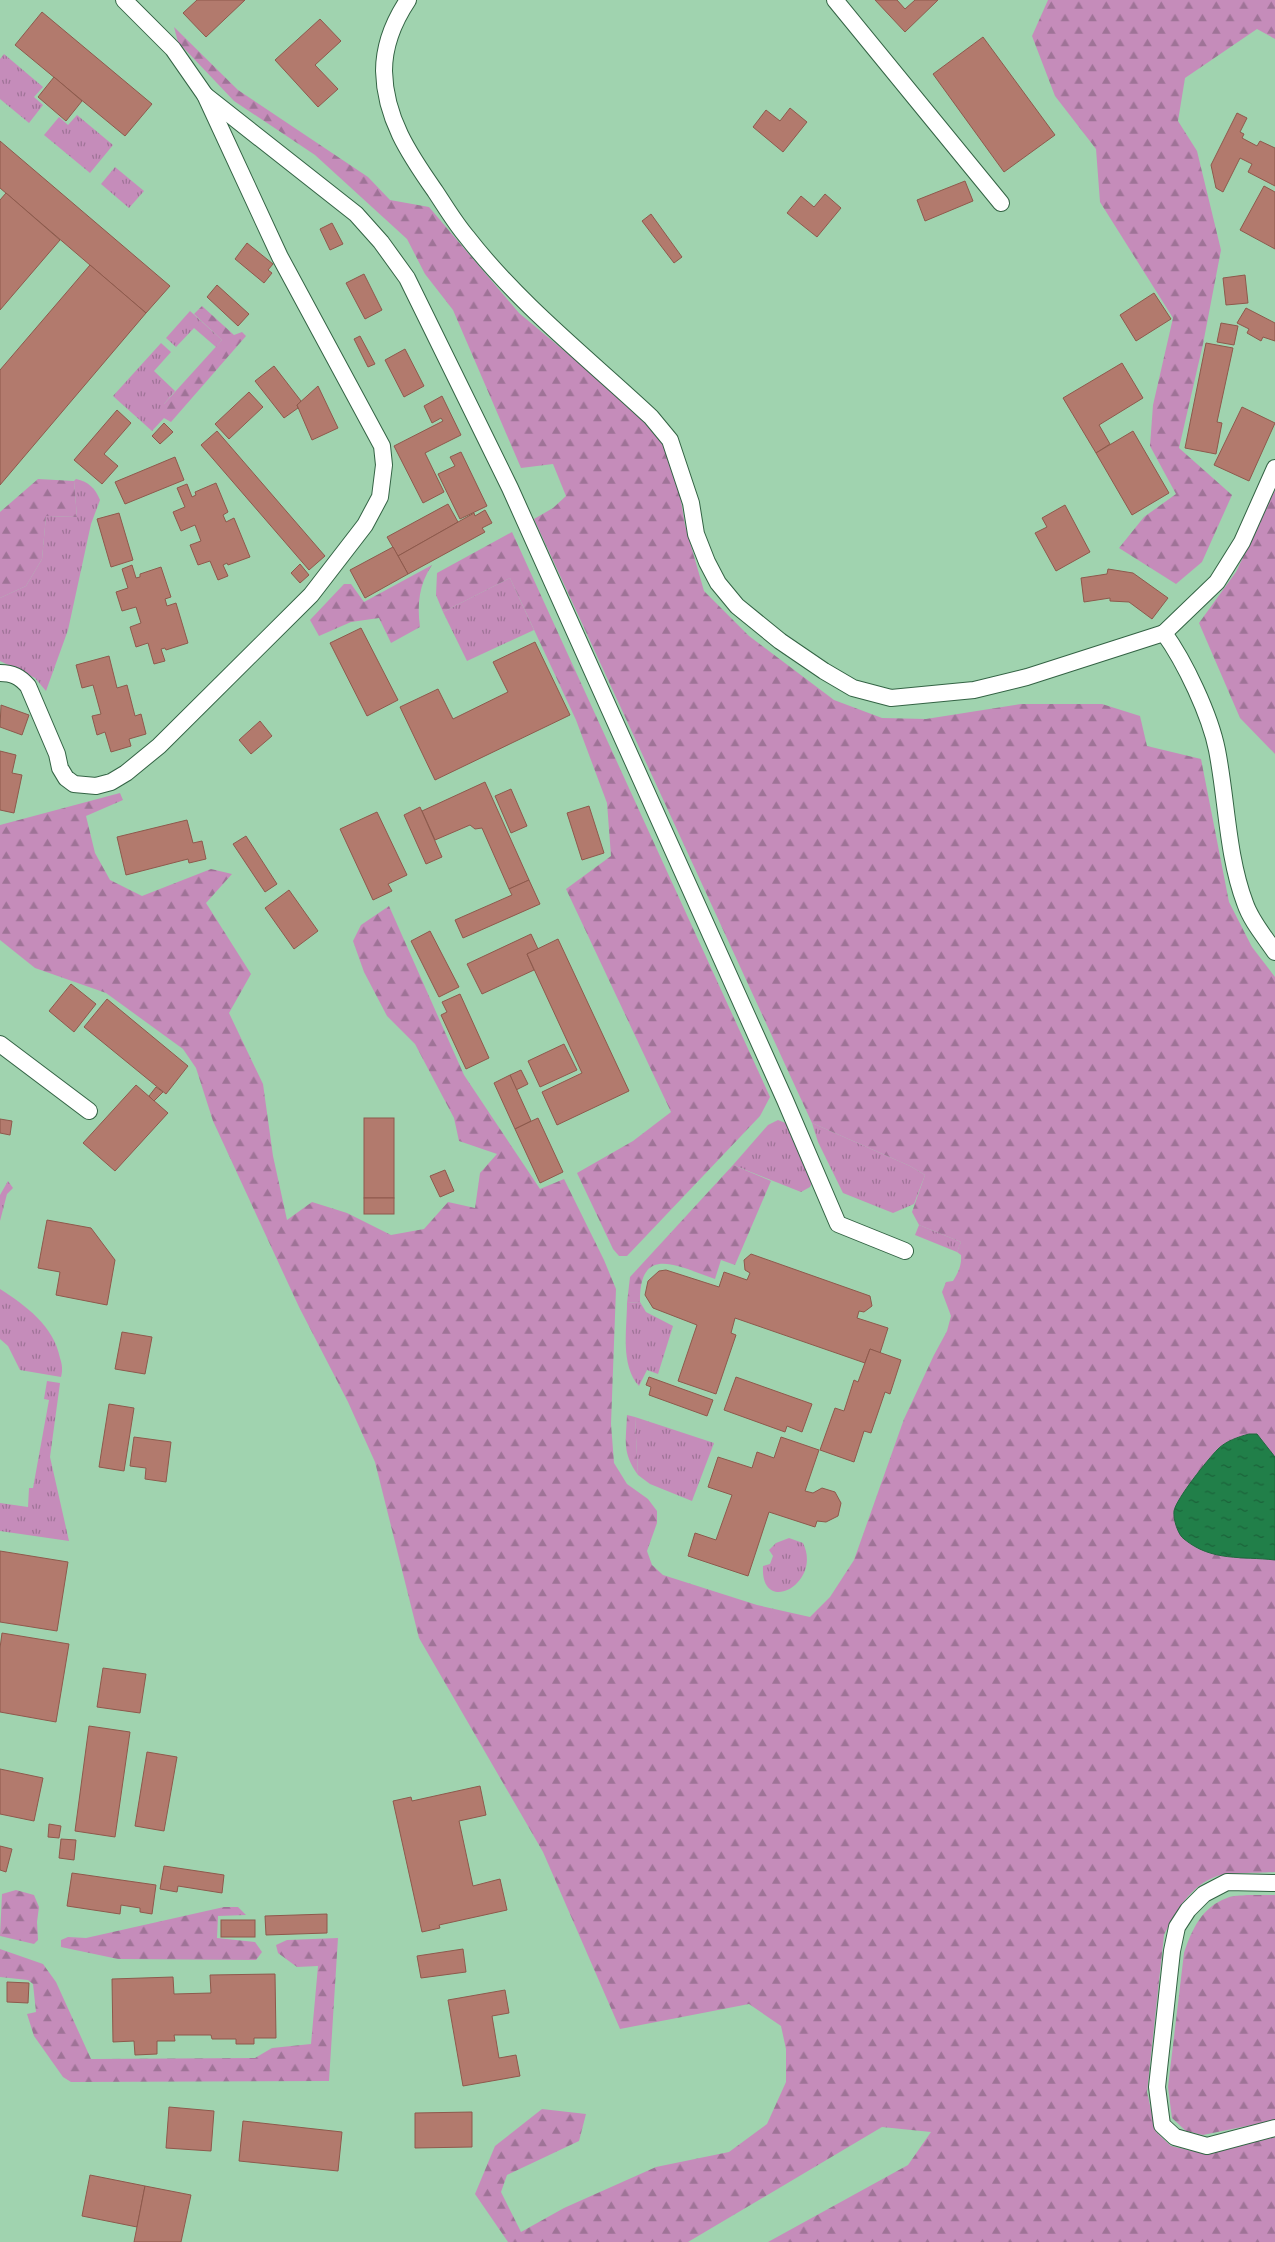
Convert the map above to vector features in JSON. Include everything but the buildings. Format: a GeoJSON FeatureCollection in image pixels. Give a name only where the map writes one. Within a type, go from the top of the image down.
{"type":"FeatureCollection","features":[{"type":"Feature","properties":{"kind":"street"},"geometry":{"type":"LineString","coordinates":[[0,673],[10,673],[21,678],[28,686],[57,754],[60,768],[66,778],[74,784],[88,786],[111,782],[159,746],[311,595],[365,525],[380,497],[384,465],[382,446],[280,257],[205,95],[173,48],[124,0]]}},
{"type":"Feature","properties":{"kind":"street"},"geometry":{"type":"LineString","coordinates":[[408,0],[392,28],[387,46],[384,71],[394,122],[404,146],[467,237],[501,276],[651,417],[670,440],[690,503],[696,534],[706,562],[718,583],[744,612],[780,641],[853,688],[891,698],[983,688],[1028,677],[1164,633],[1217,582],[1242,542],[1275,468]]}},
{"type":"Feature","properties":{"kind":"street"},"geometry":{"type":"LineString","coordinates":[[835,0],[1001,203]]}},
{"type":"Feature","properties":{"kind":"street"},"geometry":{"type":"LineString","coordinates":[[205,95],[356,214],[381,242],[407,278],[514,497],[785,1100],[838,1224],[905,1251]]}},
{"type":"Feature","properties":{"kind":"street"},"geometry":{"type":"LineString","coordinates":[[1164,633],[1176,649],[1206,714],[1217,748],[1235,868],[1243,896],[1254,921],[1275,952]]}},
{"type":"Feature","properties":{"kind":"street"},"geometry":{"type":"LineString","coordinates":[[0,1044],[89,1111]]}},
{"type":"Feature","properties":{"kind":"street"},"geometry":{"type":"LineString","coordinates":[[1275,1883],[1227,1882],[1204,1894],[1188,1910],[1177,1927],[1172,1951],[1157,2087],[1162,2125],[1175,2137],[1207,2146],[1275,2128]]}},
{"type":"Feature","properties":{"kind":"green space"},"geometry":{"type":"Polygon","coordinates":[[[1048,0],[1275,0],[1275,39],[1257,29],[1185,78],[1178,121],[1197,151],[1221,250],[1203,344],[1179,448],[1232,495],[1202,562],[1176,584],[1119,548],[1144,517],[1176,494],[1150,446],[1153,405],[1173,318],[1100,202],[1096,149],[1055,96],[1032,36],[1048,0]]]}},
{"type":"Feature","properties":{"kind":"green space"},"geometry":{"type":"Polygon","coordinates":[[[174,27],[238,90],[368,177],[390,200],[429,207],[519,313],[629,405],[662,443],[678,483],[685,525],[704,591],[749,636],[834,700],[882,718],[926,719],[1021,704],[1102,704],[1140,716],[1147,746],[1201,759],[1229,902],[1252,947],[1275,977],[1275,1872],[1237,1873],[1217,1876],[1199,1886],[1185,1900],[1173,1917],[1164,1935],[1147,2092],[1156,2132],[1171,2146],[1205,2154],[1275,2137],[1275,2242],[768,2242],[908,2165],[931,2132],[882,2127],[688,2242],[508,2242],[475,2194],[495,2146],[542,2109],[586,2114],[579,2141],[507,2175],[501,2192],[521,2232],[564,2208],[656,2167],[729,2152],[767,2124],[786,2082],[786,2049],[781,2026],[749,2004],[620,2029],[543,1852],[419,1638],[375,1462],[348,1402],[299,1307],[213,1121],[196,1068],[183,1049],[106,993],[35,968],[0,940],[0,825],[120,793],[123,800],[86,816],[95,853],[110,880],[142,896],[211,869],[232,874],[206,903],[251,974],[229,1013],[263,1084],[273,1156],[287,1220],[312,1202],[347,1213],[391,1235],[424,1229],[448,1202],[475,1208],[480,1173],[497,1154],[459,1141],[454,1118],[415,1044],[387,1016],[364,972],[353,941],[361,925],[389,906],[464,1075],[540,1189],[564,1179],[604,1260],[616,1289],[611,1424],[614,1463],[627,1484],[648,1499],[657,1511],[657,1523],[647,1551],[652,1565],[663,1575],[757,1605],[810,1617],[830,1597],[854,1560],[904,1419],[947,1331],[951,1316],[942,1292],[946,1282],[953,1281],[959,1269],[961,1255],[957,1252],[961,1242],[919,1225],[912,1212],[925,1175],[910,1166],[812,1123],[534,519],[553,508],[566,496],[553,464],[521,468],[453,310],[425,274],[407,239],[315,155],[234,101],[178,42],[174,27]]]}},
{"type":"Feature","properties":{"kind":"green space"},"geometry":{"type":"Polygon","coordinates":[[[4,54],[43,87],[34,97],[43,105],[29,123],[0,99],[0,59],[4,54]]]}},
{"type":"Feature","properties":{"kind":"green space"},"geometry":{"type":"Polygon","coordinates":[[[77,115],[113,145],[90,173],[44,135],[59,117],[68,125],[77,115]]]}},
{"type":"Feature","properties":{"kind":"green space"},"geometry":{"type":"Polygon","coordinates":[[[115,167],[144,191],[129,208],[101,184],[115,167]]]}},
{"type":"Feature","properties":{"kind":"green space"},"geometry":{"type":"Polygon","coordinates":[[[202,306],[234,335],[242,332],[246,336],[171,422],[164,418],[164,404],[222,340],[194,314],[202,306]]]}},
{"type":"Feature","properties":{"kind":"green space"},"geometry":{"type":"Polygon","coordinates":[[[190,311],[222,340],[216,347],[194,328],[176,347],[166,338],[190,311]]]}},
{"type":"Feature","properties":{"kind":"green space"},"geometry":{"type":"Polygon","coordinates":[[[161,343],[171,352],[154,371],[175,391],[164,404],[164,418],[152,431],[113,396],[161,343]]]}},
{"type":"Feature","properties":{"kind":"green space"},"geometry":{"type":"Polygon","coordinates":[[[38,479],[74,481],[77,517],[46,516],[42,559],[26,586],[0,598],[0,512],[38,479]]]}},
{"type":"Feature","properties":{"kind":"green space"},"geometry":{"type":"Polygon","coordinates":[[[76,479],[91,486],[100,500],[91,524],[68,630],[46,691],[35,678],[0,661],[0,598],[26,586],[42,559],[46,516],[77,517],[74,481],[76,479]]]}},
{"type":"Feature","properties":{"kind":"green space"},"geometry":{"type":"Polygon","coordinates":[[[1275,490],[1275,754],[1240,718],[1199,623],[1236,572],[1275,490]]]}},
{"type":"Feature","properties":{"kind":"green space"},"geometry":{"type":"Polygon","coordinates":[[[512,532],[770,1097],[760,1116],[627,1256],[619,1256],[613,1249],[577,1173],[633,1141],[671,1112],[566,889],[611,856],[607,803],[576,720],[510,578],[443,612],[436,595],[437,573],[512,532]]]}},
{"type":"Feature","properties":{"kind":"green space"},"geometry":{"type":"Polygon","coordinates":[[[432,565],[424,579],[420,594],[420,627],[391,643],[379,618],[351,622],[319,636],[310,620],[344,584],[351,584],[364,602],[432,565]]]}},
{"type":"Feature","properties":{"kind":"green space"},"geometry":{"type":"Polygon","coordinates":[[[510,578],[534,630],[467,661],[443,612],[510,578]]]}},
{"type":"Feature","properties":{"kind":"green space"},"geometry":{"type":"Polygon","coordinates":[[[778,1120],[788,1124],[813,1181],[810,1187],[801,1192],[733,1165],[768,1125],[778,1120]]]}},
{"type":"Feature","properties":{"kind":"green space"},"geometry":{"type":"Polygon","coordinates":[[[812,1123],[910,1166],[925,1175],[914,1204],[893,1213],[843,1193],[818,1142],[812,1123]]]}},
{"type":"Feature","properties":{"kind":"green space"},"geometry":{"type":"Polygon","coordinates":[[[733,1165],[771,1181],[735,1265],[721,1260],[715,1279],[675,1265],[664,1264],[654,1266],[646,1272],[641,1284],[640,1302],[627,1303],[630,1277],[733,1165]]]}},
{"type":"Feature","properties":{"kind":"green space"},"geometry":{"type":"Polygon","coordinates":[[[8,1181],[13,1188],[7,1194],[0,1221],[0,1195],[8,1181]]]}},
{"type":"Feature","properties":{"kind":"green space"},"geometry":{"type":"Polygon","coordinates":[[[919,1225],[961,1242],[957,1252],[915,1235],[919,1225]]]}},
{"type":"Feature","properties":{"kind":"green space"},"geometry":{"type":"Polygon","coordinates":[[[0,1289],[28,1309],[52,1336],[62,1365],[61,1377],[20,1370],[8,1346],[0,1339],[0,1289]]]}},
{"type":"Feature","properties":{"kind":"green space"},"geometry":{"type":"Polygon","coordinates":[[[640,1302],[646,1312],[673,1326],[658,1374],[647,1370],[639,1386],[629,1368],[626,1335],[627,1303],[640,1302]]]}},
{"type":"Feature","properties":{"kind":"green space"},"geometry":{"type":"Polygon","coordinates":[[[47,1381],[60,1383],[50,1457],[69,1541],[0,1531],[0,1503],[28,1507],[29,1488],[33,1488],[49,1400],[44,1399],[47,1381]]]}},
{"type":"Feature","properties":{"kind":"green space"},"geometry":{"type":"Polygon","coordinates":[[[627,1415],[635,1417],[638,1475],[627,1453],[627,1415]]]}},
{"type":"Feature","properties":{"kind":"green space"},"geometry":{"type":"Polygon","coordinates":[[[635,1417],[714,1443],[692,1501],[650,1484],[638,1475],[635,1417]]]}},
{"type":"Feature","properties":{"kind":"green space"},"geometry":{"type":"Polygon","coordinates":[[[789,1538],[803,1543],[807,1558],[805,1571],[798,1582],[789,1589],[780,1592],[771,1590],[765,1581],[763,1566],[770,1564],[773,1556],[769,1550],[776,1543],[789,1538]]]}},
{"type":"Feature","properties":{"kind":"green space"},"geometry":{"type":"Polygon","coordinates":[[[16,1890],[34,1895],[39,1907],[37,1922],[38,1940],[34,1944],[0,1936],[2,1894],[16,1890]]]}},
{"type":"Feature","properties":{"kind":"green space"},"geometry":{"type":"Polygon","coordinates":[[[1275,1895],[1275,2120],[1203,2135],[1186,2131],[1172,2118],[1168,2087],[1184,1953],[1199,1920],[1211,1907],[1229,1897],[1275,1895]]]}},
{"type":"Feature","properties":{"kind":"green space"},"geometry":{"type":"Polygon","coordinates":[[[224,1907],[238,1907],[246,1915],[218,1916],[217,1938],[255,1942],[262,1952],[256,1960],[118,1959],[61,1947],[61,1940],[68,1937],[86,1938],[224,1907]]]}},
{"type":"Feature","properties":{"kind":"green space"},"geometry":{"type":"Polygon","coordinates":[[[338,1938],[329,2081],[71,2082],[63,2077],[34,2036],[27,2014],[36,2012],[33,1984],[28,1980],[0,1977],[0,1949],[43,1964],[56,1982],[91,2059],[255,2058],[272,2048],[311,2044],[318,1966],[297,1967],[278,1953],[276,1945],[287,1940],[338,1938]]]}},
{"type":"Feature","properties":{"kind":"water"},"geometry":{"type":"Polygon","coordinates":[[[1249,1434],[1257,1434],[1275,1457],[1275,1560],[1228,1557],[1205,1551],[1182,1537],[1175,1522],[1174,1511],[1176,1505],[1207,1461],[1225,1444],[1249,1434]]]}}]}
